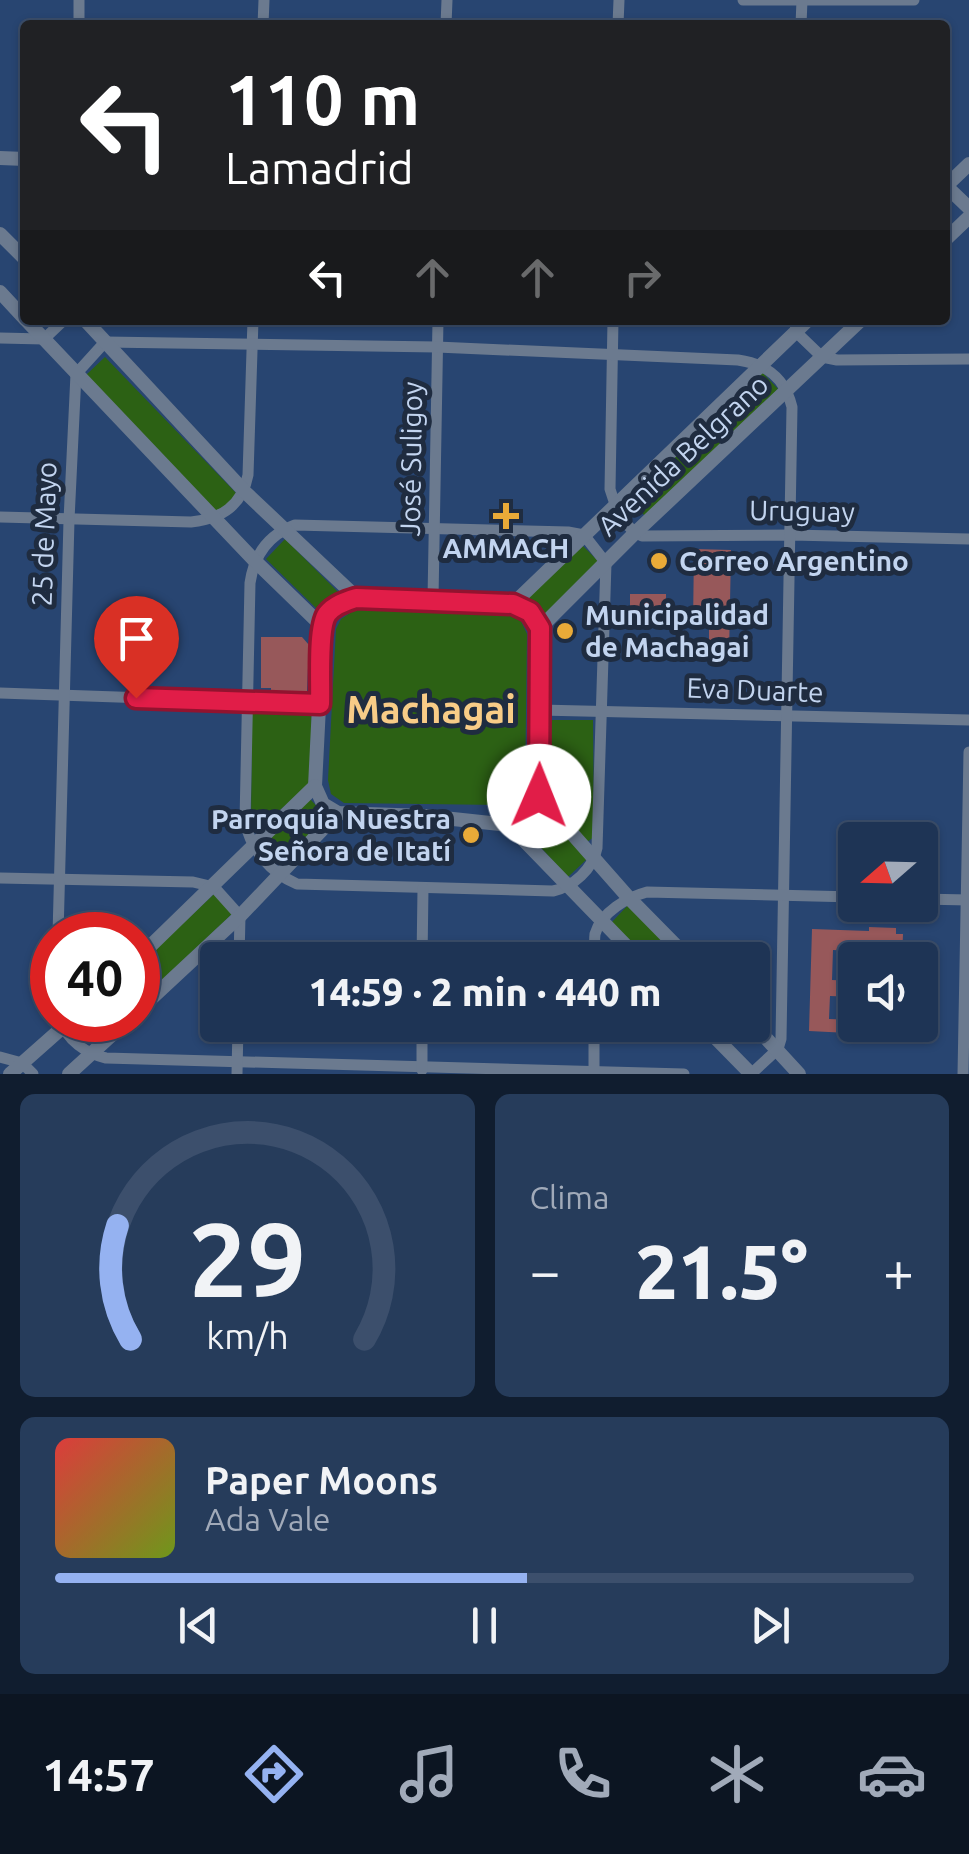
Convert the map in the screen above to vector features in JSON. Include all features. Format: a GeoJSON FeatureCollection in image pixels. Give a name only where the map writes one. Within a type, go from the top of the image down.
{"type":"FeatureCollection","features":[{"type":"Feature","properties":{"kind":"street"},"geometry":{"type":"LineString","coordinates":[[744,0],[914,0]]}},
{"type":"Feature","properties":{"kind":"street"},"geometry":{"type":"LineString","coordinates":[[950,182],[969,164]]}},
{"type":"Feature","properties":{"kind":"street"},"geometry":{"type":"LineString","coordinates":[[950,190],[969,208]]}},
{"type":"Feature","properties":{"kind":"street"},"geometry":{"type":"LineString","coordinates":[[950,235],[969,217]]}},
{"type":"Feature","properties":{"kind":"street"},"geometry":{"type":"LineString","coordinates":[[0,234],[20,254]]}},
{"type":"Feature","properties":{"kind":"street"},"geometry":{"type":"LineString","coordinates":[[0,292],[20,314]]}},
{"type":"Feature","properties":{"kind":"street"},"geometry":{"type":"LineString","coordinates":[[30,325],[323,627]]}},
{"type":"Feature","properties":{"kind":"street"},"geometry":{"type":"LineString","coordinates":[[0,338],[44,339],[59,325]]}},
{"type":"Feature","properties":{"kind":"street"},"geometry":{"type":"LineString","coordinates":[[90,325],[244,492],[356,598]]}},
{"type":"Feature","properties":{"kind":"street"},"geometry":{"type":"LineString","coordinates":[[0,518],[191,522],[216,519],[244,492],[253,325]]}},
{"type":"Feature","properties":{"kind":"street","name":"José Suligoy"},"geometry":{"type":"LineString","coordinates":[[433,599],[438,325]]}},
{"type":"Feature","properties":{"kind":"street"},"geometry":{"type":"LineString","coordinates":[[613,325],[610,489],[614,505],[635,533]]}},
{"type":"Feature","properties":{"kind":"street","name":"Avenida Belgrano"},"geometry":{"type":"LineString","coordinates":[[540,628],[856,325]]}},
{"type":"Feature","properties":{"kind":"street"},"geometry":{"type":"LineString","coordinates":[[795,326],[822,357],[837,360],[969,359]]}},
{"type":"Feature","properties":{"kind":"street","name":"Avenida Belgrano"},"geometry":{"type":"LineString","coordinates":[[513,604],[762,364],[795,326]]}},
{"type":"Feature","properties":{"kind":"street"},"geometry":{"type":"LineString","coordinates":[[76,374],[105,342],[437,347],[762,364],[788,390],[792,407],[792,535],[778,1049],[751,1074],[720,1042]]}},
{"type":"Feature","properties":{"kind":"street","name":"25 de Mayo"},"geometry":{"type":"LineString","coordinates":[[58,912],[76,374]]}},
{"type":"Feature","properties":{"kind":"street"},"geometry":{"type":"LineString","coordinates":[[295,525],[584,535],[606,562],[595,860],[568,888],[553,891],[297,884],[279,876],[254,847],[244,821],[245,703],[253,559],[282,530],[295,525]]}},
{"type":"Feature","properties":{"kind":"street","name":"Uruguay"},"geometry":{"type":"LineString","coordinates":[[635,533],[969,539]]}},
{"type":"Feature","properties":{"kind":"street"},"geometry":{"type":"LineString","coordinates":[[356,598],[433,599],[513,604],[530,612],[540,628],[539,796],[529,812],[508,825],[425,816],[338,813],[323,804],[315,786],[323,627],[328,614],[356,598]]}},
{"type":"Feature","properties":{"kind":"street"},"geometry":{"type":"LineString","coordinates":[[0,693],[320,704]]}},
{"type":"Feature","properties":{"kind":"street","name":"Eva Duarte"},"geometry":{"type":"LineString","coordinates":[[540,710],[969,720]]}},
{"type":"Feature","properties":{"kind":"street"},"geometry":{"type":"LineString","coordinates":[[963,1074],[969,752]]}},
{"type":"Feature","properties":{"kind":"street"},"geometry":{"type":"LineString","coordinates":[[160,937],[315,786]]}},
{"type":"Feature","properties":{"kind":"street"},"geometry":{"type":"LineString","coordinates":[[539,796],[672,942]]}},
{"type":"Feature","properties":{"kind":"street"},"geometry":{"type":"LineString","coordinates":[[160,991],[240,916],[338,813]]}},
{"type":"Feature","properties":{"kind":"street"},"geometry":{"type":"LineString","coordinates":[[508,825],[622,942]]}},
{"type":"Feature","properties":{"kind":"street"},"geometry":{"type":"LineString","coordinates":[[0,878],[193,882],[214,887],[240,916],[239,942]]}},
{"type":"Feature","properties":{"kind":"street"},"geometry":{"type":"LineString","coordinates":[[422,888],[422,942]]}},
{"type":"Feature","properties":{"kind":"street"},"geometry":{"type":"LineString","coordinates":[[596,942],[602,922],[628,897],[647,892],[838,897]]}},
{"type":"Feature","properties":{"kind":"street"},"geometry":{"type":"LineString","coordinates":[[938,899],[968,900]]}},
{"type":"Feature","properties":{"kind":"street"},"geometry":{"type":"LineString","coordinates":[[770,1041],[800,1074]]}},
{"type":"Feature","properties":{"kind":"street"},"geometry":{"type":"LineString","coordinates":[[0,1057],[22,1070],[48,1042]]}},
{"type":"Feature","properties":{"kind":"street"},"geometry":{"type":"LineString","coordinates":[[80,1042],[90,1055],[106,1058],[237,1067],[684,1074]]}},
{"type":"Feature","properties":{"kind":"street"},"geometry":{"type":"LineString","coordinates":[[69,1074],[104,1042]]}},
{"type":"Feature","properties":{"kind":"street"},"geometry":{"type":"LineString","coordinates":[[237,1067],[238,1042]]}},
{"type":"Feature","properties":{"kind":"street"},"geometry":{"type":"LineString","coordinates":[[422,1042],[422,1070]]}},
{"type":"Feature","properties":{"kind":"street"},"geometry":{"type":"LineString","coordinates":[[594,1042],[594,1072]]}},
{"type":"Feature","properties":{"kind":"green space"},"geometry":{"type":"Polygon","coordinates":[[[105,357],[237,494],[218,513],[86,375],[105,357]]]}},
{"type":"Feature","properties":{"kind":"green space"},"geometry":{"type":"Polygon","coordinates":[[[761,371],[778,389],[645,516],[628,498],[761,371]]]}},
{"type":"Feature","properties":{"kind":"green space"},"geometry":{"type":"Polygon","coordinates":[[[285,539],[338,592],[319,611],[266,559],[285,539]]]}},
{"type":"Feature","properties":{"kind":"green space"},"geometry":{"type":"Polygon","coordinates":[[[582,545],[599,562],[541,618],[524,600],[582,545]]]}},
{"type":"Feature","properties":{"kind":"green space"},"geometry":{"type":"Polygon","coordinates":[[[355,610],[509,611],[521,621],[527,634],[525,789],[516,803],[344,803],[331,794],[328,780],[336,629],[341,619],[355,610]]]}},
{"type":"Feature","properties":{"kind":"green space"},"geometry":{"type":"Polygon","coordinates":[[[252,709],[312,712],[309,785],[259,828],[251,823],[252,709]]]}},
{"type":"Feature","properties":{"kind":"green space"},"geometry":{"type":"Polygon","coordinates":[[[545,720],[593,720],[594,837],[587,842],[545,794],[545,720]]]}},
{"type":"Feature","properties":{"kind":"green space"},"geometry":{"type":"Polygon","coordinates":[[[310,799],[327,817],[284,860],[267,842],[310,799]]]}},
{"type":"Feature","properties":{"kind":"green space"},"geometry":{"type":"Polygon","coordinates":[[[540,808],[587,859],[568,877],[521,826],[540,808]]]}},
{"type":"Feature","properties":{"kind":"green space"},"geometry":{"type":"Polygon","coordinates":[[[214,894],[232,914],[160,982],[160,945],[214,894]]]}},
{"type":"Feature","properties":{"kind":"green space"},"geometry":{"type":"Polygon","coordinates":[[[628,905],[664,942],[631,942],[612,922],[628,905]]]}},
{"type":"Feature","properties":{"kind":"building"},"geometry":{"type":"Polygon","coordinates":[[[694,549],[731,550],[729,656],[709,655],[709,625],[693,625],[694,549]]]}},
{"type":"Feature","properties":{"kind":"building"},"geometry":{"type":"Polygon","coordinates":[[[630,594],[666,594],[666,609],[678,610],[678,624],[630,622],[630,594]]]}},
{"type":"Feature","properties":{"kind":"building"},"geometry":{"type":"Polygon","coordinates":[[[261,637],[302,637],[309,645],[307,691],[271,693],[271,688],[261,688],[261,637]]]}},
{"type":"Feature","properties":{"kind":"building"},"geometry":{"type":"Polygon","coordinates":[[[869,927],[896,928],[896,934],[903,934],[903,942],[838,942],[838,950],[833,950],[832,980],[838,980],[838,996],[830,996],[829,1019],[838,1019],[838,1032],[809,1031],[812,929],[869,931],[869,927]]]}},
{"type":"Feature","properties":{"kind":"place","name":"AMMACH"},"geometry":{"type":"Point","coordinates":[506,516]}},
{"type":"Feature","properties":{"kind":"place","name":"Correo Argentino"},"geometry":{"type":"Point","coordinates":[659,561]}},
{"type":"Feature","properties":{"kind":"place","name":"Municipalidad de Machagai"},"geometry":{"type":"Point","coordinates":[565,631]}},
{"type":"Feature","properties":{"kind":"place","name":"Parroquía Nuestra Señora de Itatí"},"geometry":{"type":"Point","coordinates":[471,835]}},
{"type":"Feature","properties":{"kind":"district","name":"Machagai"},"geometry":{"type":"Point","coordinates":[431,710]}},
{"type":"Feature","properties":{"kind":"route"},"geometry":{"type":"LineString","coordinates":[[136,698],[320,704],[323,627],[328,614],[341,603],[356,598],[433,599],[523,606],[540,628],[539,796]]}}]}
